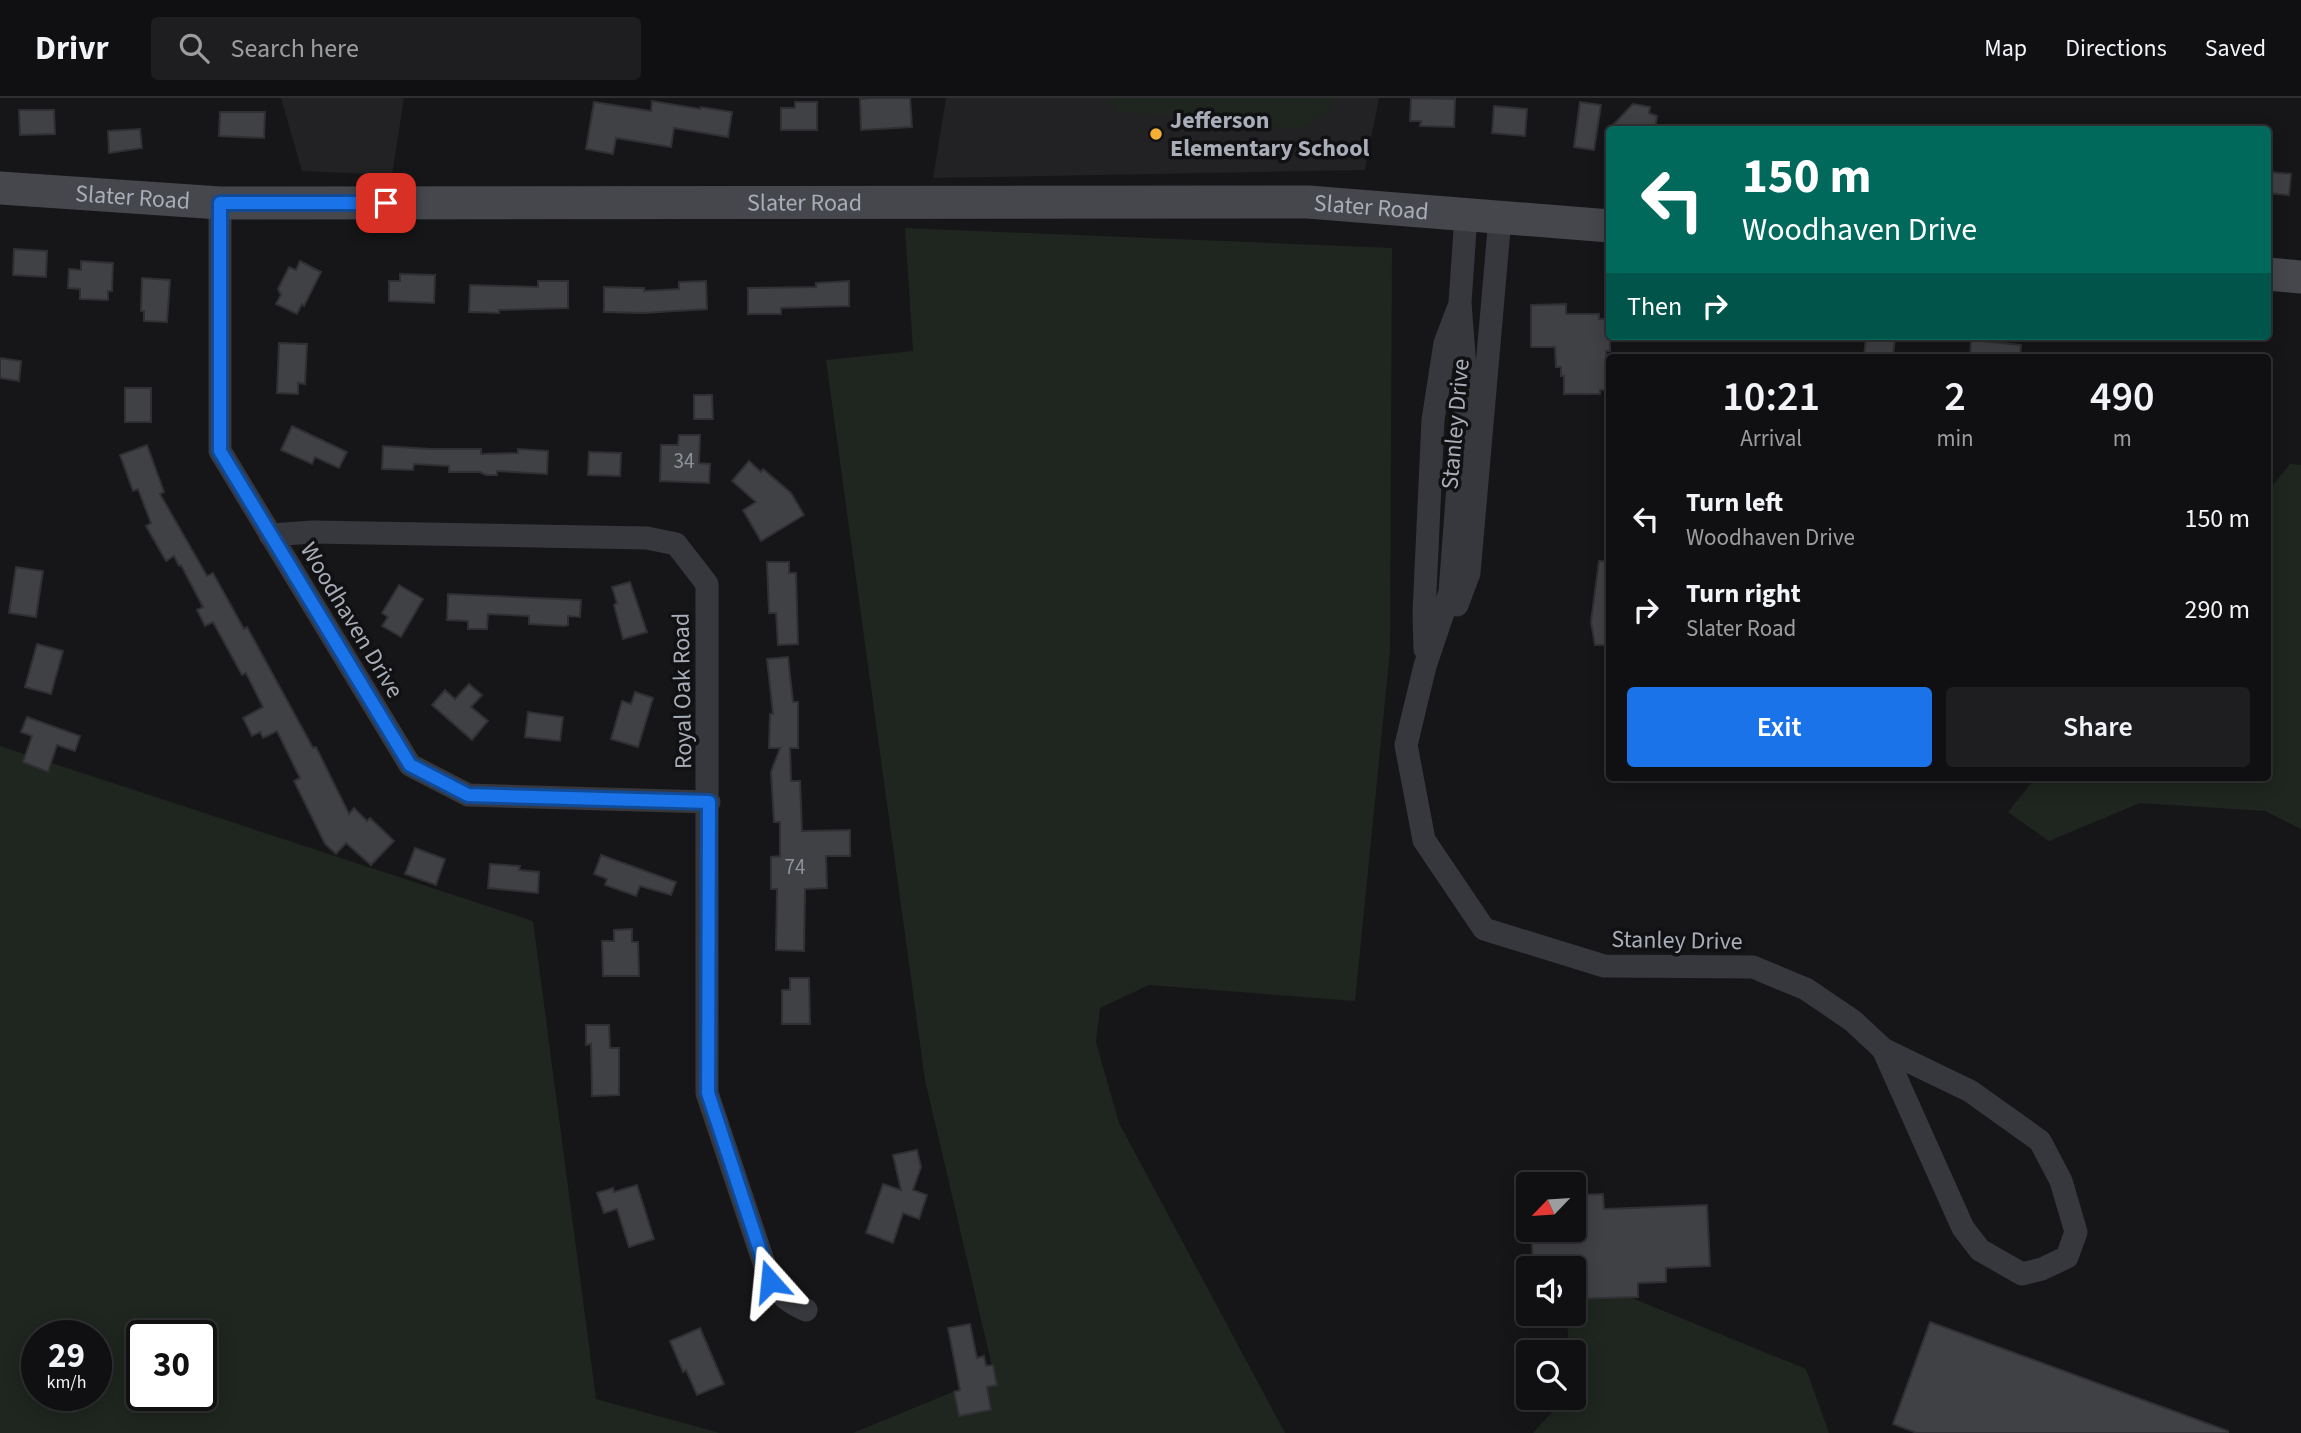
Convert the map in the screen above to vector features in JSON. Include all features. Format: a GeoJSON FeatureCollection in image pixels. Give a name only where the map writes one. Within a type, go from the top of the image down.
{"type":"FeatureCollection","features":[{"type":"Feature","properties":{"kind":"main road","name":"Slater Road"},"geometry":{"type":"LineString","coordinates":[[0,188],[220,203],[1308,202],[1606,226]]}},
{"type":"Feature","properties":{"kind":"main road"},"geometry":{"type":"LineString","coordinates":[[2271,274],[2301,277]]}},
{"type":"Feature","properties":{"kind":"street","name":"Woodhaven Drive"},"geometry":{"type":"LineString","coordinates":[[220,203],[220,451],[410,765],[468,795],[709,802]]}},
{"type":"Feature","properties":{"kind":"street","name":"Stanley Drive"},"geometry":{"type":"LineString","coordinates":[[1466,215],[1460,303],[1466,380],[1450,593],[1425,666],[1406,745],[1424,840],[1484,929],[1604,966],[1753,967],[1806,989],[1853,1021],[1883,1049],[1970,1091],[2040,1142],[2061,1181],[2076,1233],[2067,1257],[2042,1269],[2022,1274],[1980,1250],[1963,1228],[1883,1049]]}},
{"type":"Feature","properties":{"kind":"street","name":"Stanley Drive"},"geometry":{"type":"LineString","coordinates":[[1425,666],[1451,624],[1469,573],[1500,218]]}},
{"type":"Feature","properties":{"kind":"street","name":"Royal Oak Road"},"geometry":{"type":"LineString","coordinates":[[270,535],[313,532],[647,538],[676,544],[707,584],[708,1093],[770,1281],[781,1296],[806,1310]]}},
{"type":"Feature","properties":{"kind":"shaded area"},"geometry":{"type":"Polygon","coordinates":[[[281,98],[404,98],[392,175],[302,171],[281,98]]]}},
{"type":"Feature","properties":{"kind":"shaded area","name":"Jefferson Elementary School"},"geometry":{"type":"Polygon","coordinates":[[[946,98],[1379,98],[1365,170],[933,178],[946,98]]]}},
{"type":"Feature","properties":{"kind":"shaded area"},"geometry":{"type":"Polygon","coordinates":[[[1108,98],[1335,98],[1336,104],[1302,129],[1116,111],[1108,98]]]}},
{"type":"Feature","properties":{"kind":"shaded area"},"geometry":{"type":"Polygon","coordinates":[[[905,228],[1392,248],[1390,651],[1355,1001],[1149,985],[1100,1008],[1096,1042],[1119,1123],[1285,1433],[853,1433],[994,1375],[925,1080],[826,360],[913,351],[905,228]]]}},
{"type":"Feature","properties":{"kind":"shaded area"},"geometry":{"type":"Polygon","coordinates":[[[2290,464],[2301,465],[2301,829],[2265,811],[2140,803],[2049,841],[2008,812],[2033,781],[2271,781],[2271,487],[2290,464]]]}},
{"type":"Feature","properties":{"kind":"shaded area"},"geometry":{"type":"Polygon","coordinates":[[[0,746],[533,921],[596,1399],[720,1433],[0,1433],[0,746]]]}},
{"type":"Feature","properties":{"kind":"shaded area"},"geometry":{"type":"Polygon","coordinates":[[[1586,1279],[1806,1369],[1829,1433],[1533,1433],[1554,1410],[1586,1410],[1586,1340],[1569,1340],[1567,1326],[1586,1326],[1586,1279]]]}},
{"type":"Feature","properties":{"kind":"building"},"geometry":{"type":"Polygon","coordinates":[[[910,98],[912,127],[861,130],[860,99],[910,98]]]}},
{"type":"Feature","properties":{"kind":"building"},"geometry":{"type":"Polygon","coordinates":[[[1411,98],[1455,99],[1454,127],[1420,126],[1421,121],[1410,121],[1411,98]]]}},
{"type":"Feature","properties":{"kind":"building"},"geometry":{"type":"Polygon","coordinates":[[[652,101],[732,112],[728,137],[674,128],[671,147],[616,138],[613,154],[586,149],[594,102],[651,111],[652,101]]]}},
{"type":"Feature","properties":{"kind":"building"},"geometry":{"type":"Polygon","coordinates":[[[795,102],[817,102],[817,130],[781,130],[781,108],[795,108],[795,102]]]}},
{"type":"Feature","properties":{"kind":"building"},"geometry":{"type":"Polygon","coordinates":[[[1580,102],[1601,105],[1594,150],[1574,147],[1580,102]]]}},
{"type":"Feature","properties":{"kind":"building"},"geometry":{"type":"Polygon","coordinates":[[[1633,104],[1650,107],[1649,113],[1657,116],[1656,126],[1612,126],[1633,104]]]}},
{"type":"Feature","properties":{"kind":"building"},"geometry":{"type":"Polygon","coordinates":[[[1494,106],[1527,109],[1525,136],[1492,133],[1494,106]]]}},
{"type":"Feature","properties":{"kind":"building"},"geometry":{"type":"Polygon","coordinates":[[[19,110],[54,110],[55,134],[20,135],[19,110]]]}},
{"type":"Feature","properties":{"kind":"building"},"geometry":{"type":"Polygon","coordinates":[[[220,112],[265,112],[264,138],[219,136],[220,112]]]}},
{"type":"Feature","properties":{"kind":"building"},"geometry":{"type":"Polygon","coordinates":[[[140,129],[142,148],[109,153],[108,131],[140,129]]]}},
{"type":"Feature","properties":{"kind":"building"},"geometry":{"type":"Polygon","coordinates":[[[2271,172],[2291,174],[2289,195],[2271,193],[2271,172]]]}},
{"type":"Feature","properties":{"kind":"building"},"geometry":{"type":"Polygon","coordinates":[[[14,249],[47,251],[46,277],[13,275],[14,249]]]}},
{"type":"Feature","properties":{"kind":"building"},"geometry":{"type":"Polygon","coordinates":[[[81,261],[113,263],[112,291],[108,291],[108,300],[80,299],[80,289],[68,288],[69,269],[81,270],[81,261]]]}},
{"type":"Feature","properties":{"kind":"building"},"geometry":{"type":"Polygon","coordinates":[[[300,261],[321,272],[304,306],[302,304],[297,314],[276,304],[281,295],[278,289],[289,267],[296,270],[300,261]]]}},
{"type":"Feature","properties":{"kind":"building"},"geometry":{"type":"Polygon","coordinates":[[[400,274],[435,275],[434,303],[389,301],[389,281],[400,281],[400,274]]]}},
{"type":"Feature","properties":{"kind":"building"},"geometry":{"type":"Polygon","coordinates":[[[142,278],[170,280],[167,322],[144,321],[144,311],[141,311],[142,278]]]}},
{"type":"Feature","properties":{"kind":"building"},"geometry":{"type":"Polygon","coordinates":[[[538,281],[568,281],[568,308],[499,310],[499,313],[469,312],[470,285],[538,287],[538,281]]]}},
{"type":"Feature","properties":{"kind":"building"},"geometry":{"type":"Polygon","coordinates":[[[706,281],[707,309],[643,313],[604,312],[604,287],[644,288],[644,291],[679,289],[679,282],[706,281]]]}},
{"type":"Feature","properties":{"kind":"building"},"geometry":{"type":"Polygon","coordinates":[[[849,281],[849,306],[781,308],[781,314],[748,314],[748,288],[816,287],[816,283],[849,281]]]}},
{"type":"Feature","properties":{"kind":"building"},"geometry":{"type":"Polygon","coordinates":[[[1566,304],[1566,314],[1599,314],[1599,319],[1606,319],[1606,340],[1610,340],[1610,351],[1606,351],[1606,390],[1600,390],[1600,394],[1564,394],[1564,376],[1561,376],[1561,367],[1556,367],[1555,347],[1531,347],[1531,305],[1566,304]]]}},
{"type":"Feature","properties":{"kind":"building"},"geometry":{"type":"Polygon","coordinates":[[[1866,340],[1895,340],[1893,354],[1864,354],[1866,340]]]}},
{"type":"Feature","properties":{"kind":"building"},"geometry":{"type":"Polygon","coordinates":[[[1971,340],[2021,345],[2020,354],[1970,354],[1971,340]]]}},
{"type":"Feature","properties":{"kind":"building"},"geometry":{"type":"Polygon","coordinates":[[[279,343],[307,344],[305,384],[298,383],[298,394],[277,393],[279,343]]]}},
{"type":"Feature","properties":{"kind":"building"},"geometry":{"type":"Polygon","coordinates":[[[0,358],[21,361],[19,381],[0,378],[0,358]]]}},
{"type":"Feature","properties":{"kind":"building"},"geometry":{"type":"Polygon","coordinates":[[[125,388],[151,388],[151,422],[125,422],[125,388]]]}},
{"type":"Feature","properties":{"kind":"building"},"geometry":{"type":"Polygon","coordinates":[[[694,395],[712,395],[713,419],[694,419],[694,395]]]}},
{"type":"Feature","properties":{"kind":"building"},"geometry":{"type":"Polygon","coordinates":[[[292,426],[347,452],[339,468],[315,457],[312,464],[281,450],[292,426]]]}},
{"type":"Feature","properties":{"kind":"building"},"geometry":{"type":"Polygon","coordinates":[[[679,435],[700,435],[699,463],[710,464],[709,483],[660,481],[661,445],[678,445],[679,435]]]}},
{"type":"Feature","properties":{"kind":"building"},"geometry":{"type":"Polygon","coordinates":[[[147,445],[164,492],[160,494],[207,576],[213,573],[244,629],[247,627],[313,748],[316,747],[349,814],[354,808],[367,821],[370,818],[394,841],[371,865],[346,843],[336,854],[325,844],[294,781],[300,778],[277,731],[263,738],[260,732],[252,736],[243,718],[263,707],[246,673],[242,675],[213,622],[205,626],[197,610],[203,607],[181,565],[179,566],[174,556],[166,561],[146,526],[151,523],[138,489],[133,491],[120,455],[147,445]]]}},
{"type":"Feature","properties":{"kind":"building"},"geometry":{"type":"Polygon","coordinates":[[[383,446],[481,449],[481,454],[518,453],[518,449],[548,451],[547,474],[497,471],[497,475],[486,475],[480,472],[449,472],[449,466],[414,464],[413,470],[382,469],[383,446]]]}},
{"type":"Feature","properties":{"kind":"building"},"geometry":{"type":"Polygon","coordinates":[[[589,452],[621,453],[620,476],[588,475],[589,452]]]}},
{"type":"Feature","properties":{"kind":"building"},"geometry":{"type":"Polygon","coordinates":[[[749,461],[761,472],[763,469],[791,493],[804,515],[761,541],[743,510],[756,502],[732,481],[749,461]]]}},
{"type":"Feature","properties":{"kind":"building"},"geometry":{"type":"Polygon","coordinates":[[[1599,561],[1606,562],[1606,645],[1595,645],[1591,622],[1599,561]]]}},
{"type":"Feature","properties":{"kind":"building"},"geometry":{"type":"Polygon","coordinates":[[[767,562],[789,562],[789,573],[796,573],[798,644],[778,645],[776,613],[769,613],[767,562]]]}},
{"type":"Feature","properties":{"kind":"building"},"geometry":{"type":"Polygon","coordinates":[[[16,567],[43,571],[36,617],[9,613],[16,567]]]}},
{"type":"Feature","properties":{"kind":"building"},"geometry":{"type":"Polygon","coordinates":[[[630,582],[647,632],[623,639],[612,587],[630,582]]]}},
{"type":"Feature","properties":{"kind":"building"},"geometry":{"type":"Polygon","coordinates":[[[399,585],[423,599],[401,637],[382,626],[388,617],[382,613],[399,585]]]}},
{"type":"Feature","properties":{"kind":"building"},"geometry":{"type":"Polygon","coordinates":[[[448,594],[581,600],[580,617],[568,616],[568,625],[564,626],[529,624],[529,616],[488,614],[487,629],[468,629],[468,621],[447,620],[448,594]]]}},
{"type":"Feature","properties":{"kind":"building"},"geometry":{"type":"Polygon","coordinates":[[[37,644],[63,651],[51,694],[25,687],[37,644]]]}},
{"type":"Feature","properties":{"kind":"building"},"geometry":{"type":"Polygon","coordinates":[[[788,657],[793,702],[798,702],[798,748],[790,748],[791,781],[800,781],[802,831],[850,830],[850,856],[826,856],[827,888],[805,889],[804,951],[776,950],[777,889],[771,889],[771,857],[780,856],[780,822],[774,822],[771,772],[780,748],[769,748],[770,714],[773,714],[767,659],[788,657]]]}},
{"type":"Feature","properties":{"kind":"building"},"geometry":{"type":"Polygon","coordinates":[[[469,684],[482,695],[471,707],[488,721],[472,740],[432,705],[445,690],[455,699],[469,684]]]}},
{"type":"Feature","properties":{"kind":"building"},"geometry":{"type":"Polygon","coordinates":[[[635,692],[653,698],[638,747],[611,739],[622,701],[631,704],[635,692]]]}},
{"type":"Feature","properties":{"kind":"building"},"geometry":{"type":"Polygon","coordinates":[[[528,712],[563,717],[560,741],[525,737],[528,712]]]}},
{"type":"Feature","properties":{"kind":"building"},"geometry":{"type":"Polygon","coordinates":[[[27,717],[80,736],[75,751],[57,745],[48,772],[23,762],[32,736],[21,732],[27,717]]]}},
{"type":"Feature","properties":{"kind":"building"},"geometry":{"type":"Polygon","coordinates":[[[415,848],[445,859],[436,885],[405,874],[415,848]]]}},
{"type":"Feature","properties":{"kind":"building"},"geometry":{"type":"Polygon","coordinates":[[[601,855],[676,882],[671,895],[640,886],[636,896],[605,885],[607,879],[594,874],[601,855]]]}},
{"type":"Feature","properties":{"kind":"building"},"geometry":{"type":"Polygon","coordinates":[[[490,864],[520,866],[519,870],[539,872],[538,893],[488,888],[490,864]]]}},
{"type":"Feature","properties":{"kind":"building"},"geometry":{"type":"Polygon","coordinates":[[[632,929],[632,942],[638,942],[639,976],[603,976],[602,941],[614,941],[614,930],[632,929]]]}},
{"type":"Feature","properties":{"kind":"building"},"geometry":{"type":"Polygon","coordinates":[[[790,978],[809,978],[810,1024],[782,1024],[782,990],[790,990],[790,978]]]}},
{"type":"Feature","properties":{"kind":"building"},"geometry":{"type":"Polygon","coordinates":[[[586,1025],[609,1025],[610,1048],[619,1048],[619,1095],[592,1096],[591,1044],[586,1045],[586,1025]]]}},
{"type":"Feature","properties":{"kind":"building"},"geometry":{"type":"Polygon","coordinates":[[[917,1150],[921,1167],[913,1190],[927,1195],[919,1219],[903,1213],[893,1243],[866,1233],[883,1184],[901,1190],[893,1155],[917,1150]]]}},
{"type":"Feature","properties":{"kind":"building"},"geometry":{"type":"Polygon","coordinates":[[[637,1185],[654,1239],[629,1247],[617,1209],[604,1213],[597,1193],[613,1188],[614,1192],[637,1185]]]}},
{"type":"Feature","properties":{"kind":"building"},"geometry":{"type":"Polygon","coordinates":[[[1603,1194],[1604,1209],[1707,1205],[1710,1266],[1666,1268],[1666,1282],[1638,1283],[1638,1297],[1586,1299],[1586,1256],[1533,1256],[1532,1242],[1586,1242],[1586,1195],[1603,1194]]]}},
{"type":"Feature","properties":{"kind":"building"},"geometry":{"type":"Polygon","coordinates":[[[1930,1322],[2228,1433],[1917,1433],[1893,1424],[1930,1322]]]}},
{"type":"Feature","properties":{"kind":"building"},"geometry":{"type":"Polygon","coordinates":[[[970,1324],[977,1358],[984,1356],[986,1366],[993,1365],[997,1385],[987,1387],[991,1410],[959,1416],[954,1392],[960,1390],[948,1328],[970,1324]]]}},
{"type":"Feature","properties":{"kind":"building"},"geometry":{"type":"Polygon","coordinates":[[[700,1328],[724,1384],[697,1395],[686,1370],[683,1372],[670,1341],[700,1328]]]}},
{"type":"Feature","properties":{"kind":"place","name":"Jefferson Elementary School"},"geometry":{"type":"Point","coordinates":[1156,134]}},
{"type":"Feature","properties":{"kind":"route"},"geometry":{"type":"LineString","coordinates":[[386,203],[220,203],[220,451],[410,765],[468,795],[709,802],[708,1093],[770,1281]]}}]}
